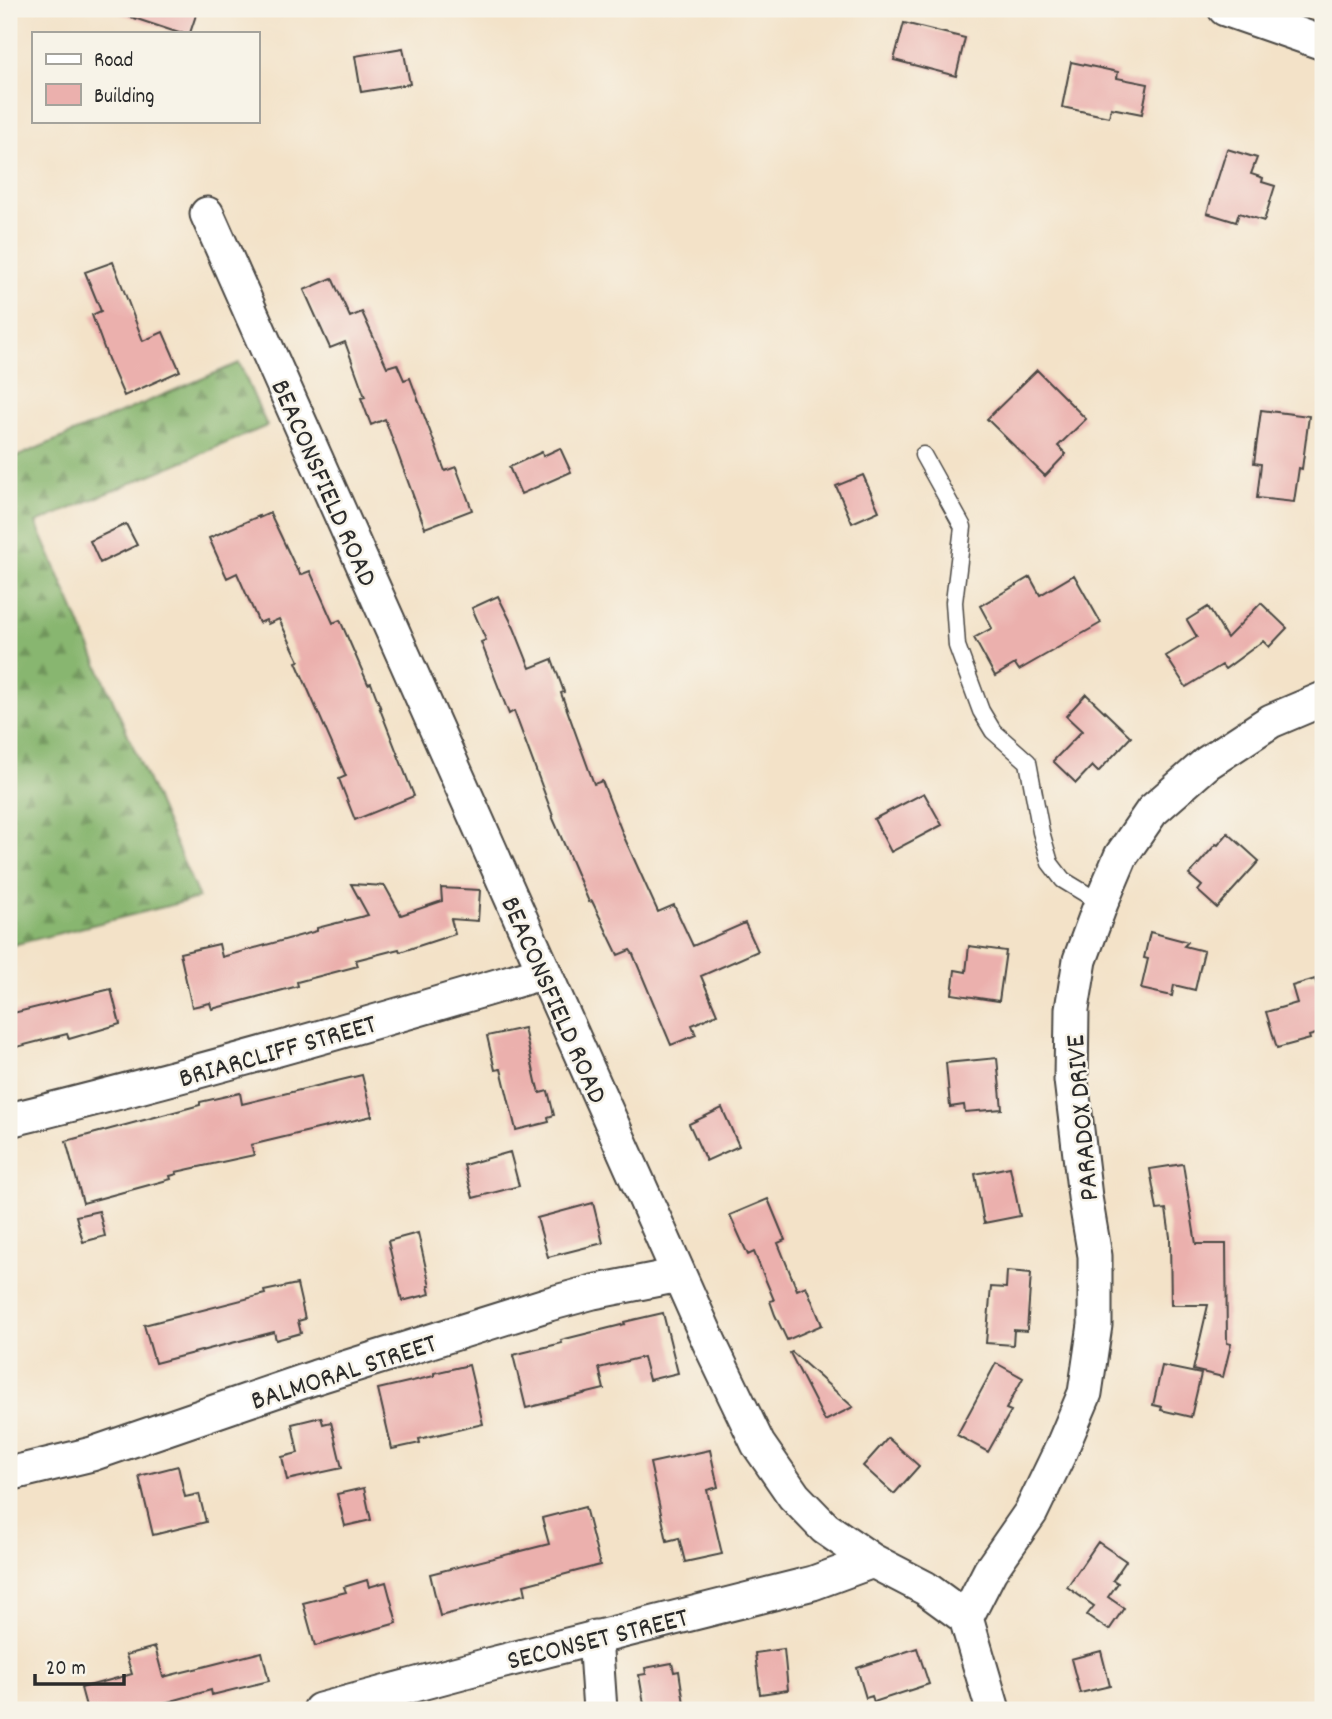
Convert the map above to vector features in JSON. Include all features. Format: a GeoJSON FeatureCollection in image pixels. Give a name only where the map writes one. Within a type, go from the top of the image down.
{"type":"FeatureCollection","features":[{"type":"Feature","properties":{"kind":"street"},"geometry":{"type":"LineString","coordinates":[[1226,9],[1323,43]]}},
{"type":"Feature","properties":{"kind":"street","name":"BEACONSFIELD ROAD"},"geometry":{"type":"LineString","coordinates":[[207,214],[679,1275],[758,1444],[794,1496],[825,1528],[873,1561],[925,1588],[966,1618]]}},
{"type":"Feature","properties":{"kind":"street","name":"PARADOX DRIVE"},"geometry":{"type":"LineString","coordinates":[[966,1618],[990,1571],[1031,1512],[1085,1393],[1095,1325],[1095,1256],[1071,1080],[1072,1009],[1080,960],[1101,904],[1121,856],[1152,811],[1207,763],[1271,721],[1323,699]]}},
{"type":"Feature","properties":{"kind":"street","name":"BRIARCLIFF STREET"},"geometry":{"type":"LineString","coordinates":[[9,1120],[162,1081],[544,972]]}},
{"type":"Feature","properties":{"kind":"street","name":"BALMORAL STREET"},"geometry":{"type":"LineString","coordinates":[[9,1474],[92,1454],[316,1377],[549,1304],[593,1292],[679,1275]]}},
{"type":"Feature","properties":{"kind":"street","name":"SECONSET STREET"},"geometry":{"type":"LineString","coordinates":[[320,1710],[813,1583],[873,1561]]}},
{"type":"Feature","properties":{"kind":"street"},"geometry":{"type":"LineString","coordinates":[[966,1618],[993,1710]]}},
{"type":"Feature","properties":{"kind":"street"},"geometry":{"type":"LineString","coordinates":[[595,1637],[600,1710]]}},
{"type":"Feature","properties":{"kind":"lane"},"geometry":{"type":"LineString","coordinates":[[923,455],[963,527],[954,602],[957,646],[981,711],[993,731],[1028,762],[1041,832],[1050,863],[1063,880],[1101,904]]}},
{"type":"Feature","properties":{"kind":"green space"},"geometry":{"type":"Polygon","coordinates":[[[239,363],[267,426],[36,523],[199,898],[9,946],[9,460],[239,363]]]}},
{"type":"Feature","properties":{"kind":"building"},"geometry":{"type":"Polygon","coordinates":[[[120,9],[198,9],[190,32],[176,32],[119,13],[120,9]]]}},
{"type":"Feature","properties":{"kind":"building"},"geometry":{"type":"Polygon","coordinates":[[[904,23],[965,38],[956,76],[894,60],[904,23]]]}},
{"type":"Feature","properties":{"kind":"building"},"geometry":{"type":"Polygon","coordinates":[[[403,48],[410,84],[361,92],[355,56],[403,48]]]}},
{"type":"Feature","properties":{"kind":"building"},"geometry":{"type":"Polygon","coordinates":[[[1071,62],[1118,72],[1117,78],[1148,84],[1142,114],[1111,108],[1109,117],[1062,107],[1071,62]]]}},
{"type":"Feature","properties":{"kind":"building"},"geometry":{"type":"Polygon","coordinates":[[[1227,149],[1257,158],[1251,174],[1263,178],[1262,182],[1275,186],[1264,221],[1239,213],[1236,222],[1207,213],[1227,149]]]}},
{"type":"Feature","properties":{"kind":"building"},"geometry":{"type":"Polygon","coordinates":[[[113,262],[143,341],[163,332],[180,371],[124,396],[92,315],[101,311],[85,272],[113,262]]]}},
{"type":"Feature","properties":{"kind":"building"},"geometry":{"type":"Polygon","coordinates":[[[332,278],[350,317],[362,312],[387,367],[397,364],[404,380],[410,378],[445,471],[456,467],[472,510],[425,528],[385,419],[371,425],[361,398],[365,397],[345,342],[330,348],[304,290],[332,278]]]}},
{"type":"Feature","properties":{"kind":"building"},"geometry":{"type":"Polygon","coordinates":[[[1037,370],[1086,419],[1058,446],[1066,454],[1045,476],[987,419],[1037,370]]]}},
{"type":"Feature","properties":{"kind":"building"},"geometry":{"type":"Polygon","coordinates":[[[1261,410],[1309,416],[1302,469],[1299,468],[1294,502],[1257,498],[1261,464],[1254,463],[1261,410]]]}},
{"type":"Feature","properties":{"kind":"building"},"geometry":{"type":"Polygon","coordinates":[[[560,448],[571,472],[521,494],[509,467],[542,452],[543,456],[560,448]]]}},
{"type":"Feature","properties":{"kind":"building"},"geometry":{"type":"Polygon","coordinates":[[[863,475],[879,511],[852,523],[836,486],[863,475]]]}},
{"type":"Feature","properties":{"kind":"building"},"geometry":{"type":"Polygon","coordinates":[[[270,513],[300,575],[310,571],[333,623],[340,620],[368,684],[371,683],[414,796],[355,820],[339,779],[346,776],[279,619],[268,624],[266,620],[259,623],[237,573],[227,578],[209,538],[270,513]]]}},
{"type":"Feature","properties":{"kind":"building"},"geometry":{"type":"Polygon","coordinates":[[[126,524],[137,545],[100,563],[90,541],[126,524]]]}},
{"type":"Feature","properties":{"kind":"building"},"geometry":{"type":"Polygon","coordinates":[[[1074,575],[1101,623],[1019,670],[1015,664],[995,676],[974,638],[992,628],[980,606],[1030,577],[1040,595],[1074,575]]]}},
{"type":"Feature","properties":{"kind":"building"},"geometry":{"type":"Polygon","coordinates":[[[498,596],[530,668],[552,659],[564,692],[561,693],[594,784],[602,781],[658,912],[674,905],[693,946],[745,923],[758,951],[701,976],[717,1014],[692,1025],[696,1035],[671,1045],[633,954],[630,950],[618,955],[592,901],[589,902],[552,816],[514,711],[509,714],[481,642],[486,640],[472,608],[498,596]]]}},
{"type":"Feature","properties":{"kind":"building"},"geometry":{"type":"Polygon","coordinates":[[[1261,603],[1287,628],[1269,647],[1263,641],[1225,669],[1222,665],[1186,687],[1166,656],[1197,637],[1187,620],[1208,607],[1227,638],[1261,603]]]}},
{"type":"Feature","properties":{"kind":"building"},"geometry":{"type":"Polygon","coordinates":[[[1086,694],[1131,737],[1098,772],[1092,766],[1076,783],[1053,761],[1082,731],[1066,716],[1086,694]]]}},
{"type":"Feature","properties":{"kind":"building"},"geometry":{"type":"Polygon","coordinates":[[[924,793],[942,825],[891,852],[874,819],[924,793]]]}},
{"type":"Feature","properties":{"kind":"building"},"geometry":{"type":"Polygon","coordinates":[[[1228,833],[1259,861],[1217,908],[1198,891],[1202,886],[1189,875],[1228,833]]]}},
{"type":"Feature","properties":{"kind":"building"},"geometry":{"type":"Polygon","coordinates":[[[351,884],[385,886],[401,915],[442,901],[441,888],[480,890],[478,921],[451,919],[455,934],[400,952],[399,949],[356,960],[358,966],[297,982],[298,986],[212,1009],[210,1003],[192,1007],[180,953],[219,944],[222,957],[368,915],[351,884]]]}},
{"type":"Feature","properties":{"kind":"building"},"geometry":{"type":"Polygon","coordinates":[[[1150,932],[1188,942],[1184,946],[1204,951],[1195,990],[1174,985],[1172,996],[1141,989],[1148,959],[1144,958],[1150,932]]]}},
{"type":"Feature","properties":{"kind":"building"},"geometry":{"type":"Polygon","coordinates":[[[969,946],[1006,951],[999,1001],[952,994],[955,970],[966,972],[969,946]]]}},
{"type":"Feature","properties":{"kind":"building"},"geometry":{"type":"Polygon","coordinates":[[[1315,979],[1323,1006],[1323,1032],[1309,1036],[1310,1039],[1277,1048],[1266,1012],[1297,1003],[1292,986],[1315,979]]]}},
{"type":"Feature","properties":{"kind":"building"},"geometry":{"type":"Polygon","coordinates":[[[111,989],[120,1024],[69,1039],[67,1034],[9,1049],[9,1014],[111,989]]]}},
{"type":"Feature","properties":{"kind":"building"},"geometry":{"type":"Polygon","coordinates":[[[524,1028],[537,1086],[540,1093],[548,1091],[554,1115],[548,1117],[549,1122],[516,1130],[501,1069],[495,1070],[487,1036],[524,1028]]]}},
{"type":"Feature","properties":{"kind":"building"},"geometry":{"type":"Polygon","coordinates":[[[997,1058],[1002,1109],[965,1112],[964,1105],[950,1107],[946,1063],[997,1058]]]}},
{"type":"Feature","properties":{"kind":"building"},"geometry":{"type":"Polygon","coordinates":[[[362,1075],[372,1116],[251,1145],[254,1155],[176,1172],[177,1174],[170,1176],[171,1179],[83,1203],[66,1141],[240,1093],[242,1104],[362,1075]]]}},
{"type":"Feature","properties":{"kind":"building"},"geometry":{"type":"Polygon","coordinates":[[[722,1108],[739,1146],[706,1161],[689,1124],[722,1108]]]}},
{"type":"Feature","properties":{"kind":"building"},"geometry":{"type":"Polygon","coordinates":[[[510,1152],[519,1186],[473,1198],[464,1165],[510,1152]]]}},
{"type":"Feature","properties":{"kind":"building"},"geometry":{"type":"Polygon","coordinates":[[[1183,1164],[1196,1244],[1226,1244],[1227,1343],[1231,1344],[1223,1377],[1193,1370],[1208,1305],[1171,1305],[1170,1237],[1166,1209],[1157,1210],[1150,1169],[1183,1164]]]}},
{"type":"Feature","properties":{"kind":"building"},"geometry":{"type":"Polygon","coordinates":[[[1010,1167],[1020,1216],[984,1223],[975,1174],[1010,1167]]]}},
{"type":"Feature","properties":{"kind":"building"},"geometry":{"type":"Polygon","coordinates":[[[768,1199],[785,1240],[778,1243],[797,1290],[806,1286],[822,1325],[787,1340],[775,1315],[770,1301],[774,1300],[754,1252],[748,1255],[730,1215],[768,1199]]]}},
{"type":"Feature","properties":{"kind":"building"},"geometry":{"type":"Polygon","coordinates":[[[593,1203],[603,1243],[548,1257],[537,1218],[593,1203]]]}},
{"type":"Feature","properties":{"kind":"building"},"geometry":{"type":"Polygon","coordinates":[[[99,1211],[105,1236],[83,1242],[76,1216],[99,1211]]]}},
{"type":"Feature","properties":{"kind":"building"},"geometry":{"type":"Polygon","coordinates":[[[418,1233],[430,1294],[402,1301],[388,1241],[418,1233]]]}},
{"type":"Feature","properties":{"kind":"building"},"geometry":{"type":"Polygon","coordinates":[[[1007,1271],[1031,1273],[1027,1331],[1014,1330],[1013,1345],[986,1343],[991,1287],[1006,1288],[1007,1271]]]}},
{"type":"Feature","properties":{"kind":"building"},"geometry":{"type":"Polygon","coordinates":[[[297,1284],[305,1319],[298,1321],[301,1333],[276,1340],[274,1332],[155,1363],[144,1325],[297,1284]]]}},
{"type":"Feature","properties":{"kind":"building"},"geometry":{"type":"Polygon","coordinates":[[[663,1313],[678,1373],[649,1380],[643,1357],[599,1368],[604,1389],[526,1408],[513,1355],[663,1313]]]}},
{"type":"Feature","properties":{"kind":"building"},"geometry":{"type":"Polygon","coordinates":[[[790,1353],[853,1407],[825,1421],[790,1353]]]}},
{"type":"Feature","properties":{"kind":"building"},"geometry":{"type":"Polygon","coordinates":[[[996,1363],[1023,1378],[1006,1409],[1011,1411],[988,1452],[957,1435],[996,1363]]]}},
{"type":"Feature","properties":{"kind":"building"},"geometry":{"type":"Polygon","coordinates":[[[469,1365],[483,1424],[419,1439],[420,1443],[392,1449],[378,1389],[469,1365]]]}},
{"type":"Feature","properties":{"kind":"building"},"geometry":{"type":"Polygon","coordinates":[[[1162,1366],[1201,1374],[1191,1417],[1161,1410],[1162,1407],[1153,1405],[1162,1366]]]}},
{"type":"Feature","properties":{"kind":"building"},"geometry":{"type":"Polygon","coordinates":[[[321,1417],[323,1424],[331,1422],[342,1468],[287,1480],[282,1457],[298,1453],[292,1424],[321,1417]]]}},
{"type":"Feature","properties":{"kind":"building"},"geometry":{"type":"Polygon","coordinates":[[[888,1438],[919,1466],[894,1494],[863,1466],[888,1438]]]}},
{"type":"Feature","properties":{"kind":"building"},"geometry":{"type":"Polygon","coordinates":[[[710,1450],[718,1487],[707,1490],[722,1554],[685,1562],[679,1538],[667,1541],[650,1463],[710,1450]]]}},
{"type":"Feature","properties":{"kind":"building"},"geometry":{"type":"Polygon","coordinates":[[[178,1466],[185,1497],[199,1494],[206,1522],[153,1535],[139,1476],[178,1466]]]}},
{"type":"Feature","properties":{"kind":"building"},"geometry":{"type":"Polygon","coordinates":[[[364,1488],[371,1520],[345,1526],[337,1494],[364,1488]]]}},
{"type":"Feature","properties":{"kind":"building"},"geometry":{"type":"Polygon","coordinates":[[[585,1507],[600,1565],[524,1585],[526,1594],[440,1616],[430,1574],[549,1544],[542,1518],[585,1507]]]}},
{"type":"Feature","properties":{"kind":"building"},"geometry":{"type":"Polygon","coordinates":[[[1098,1542],[1126,1561],[1113,1580],[1118,1583],[1108,1597],[1124,1608],[1109,1630],[1087,1615],[1094,1606],[1067,1587],[1098,1542]]]}},
{"type":"Feature","properties":{"kind":"building"},"geometry":{"type":"Polygon","coordinates":[[[367,1580],[369,1587],[386,1582],[397,1623],[315,1646],[303,1603],[346,1592],[344,1587],[367,1580]]]}},
{"type":"Feature","properties":{"kind":"building"},"geometry":{"type":"Polygon","coordinates":[[[155,1647],[163,1677],[262,1652],[269,1681],[212,1695],[211,1690],[139,1710],[87,1710],[81,1688],[132,1674],[126,1655],[155,1647]]]}},
{"type":"Feature","properties":{"kind":"building"},"geometry":{"type":"Polygon","coordinates":[[[917,1648],[929,1684],[874,1702],[872,1696],[866,1698],[857,1668],[917,1648]]]}},
{"type":"Feature","properties":{"kind":"building"},"geometry":{"type":"Polygon","coordinates":[[[784,1649],[788,1690],[760,1694],[755,1653],[784,1649]]]}},
{"type":"Feature","properties":{"kind":"building"},"geometry":{"type":"Polygon","coordinates":[[[1101,1651],[1110,1686],[1080,1693],[1071,1659],[1101,1651]]]}},
{"type":"Feature","properties":{"kind":"building"},"geometry":{"type":"Polygon","coordinates":[[[672,1663],[674,1672],[679,1671],[685,1710],[645,1710],[639,1675],[646,1674],[645,1668],[672,1663]]]}}]}
